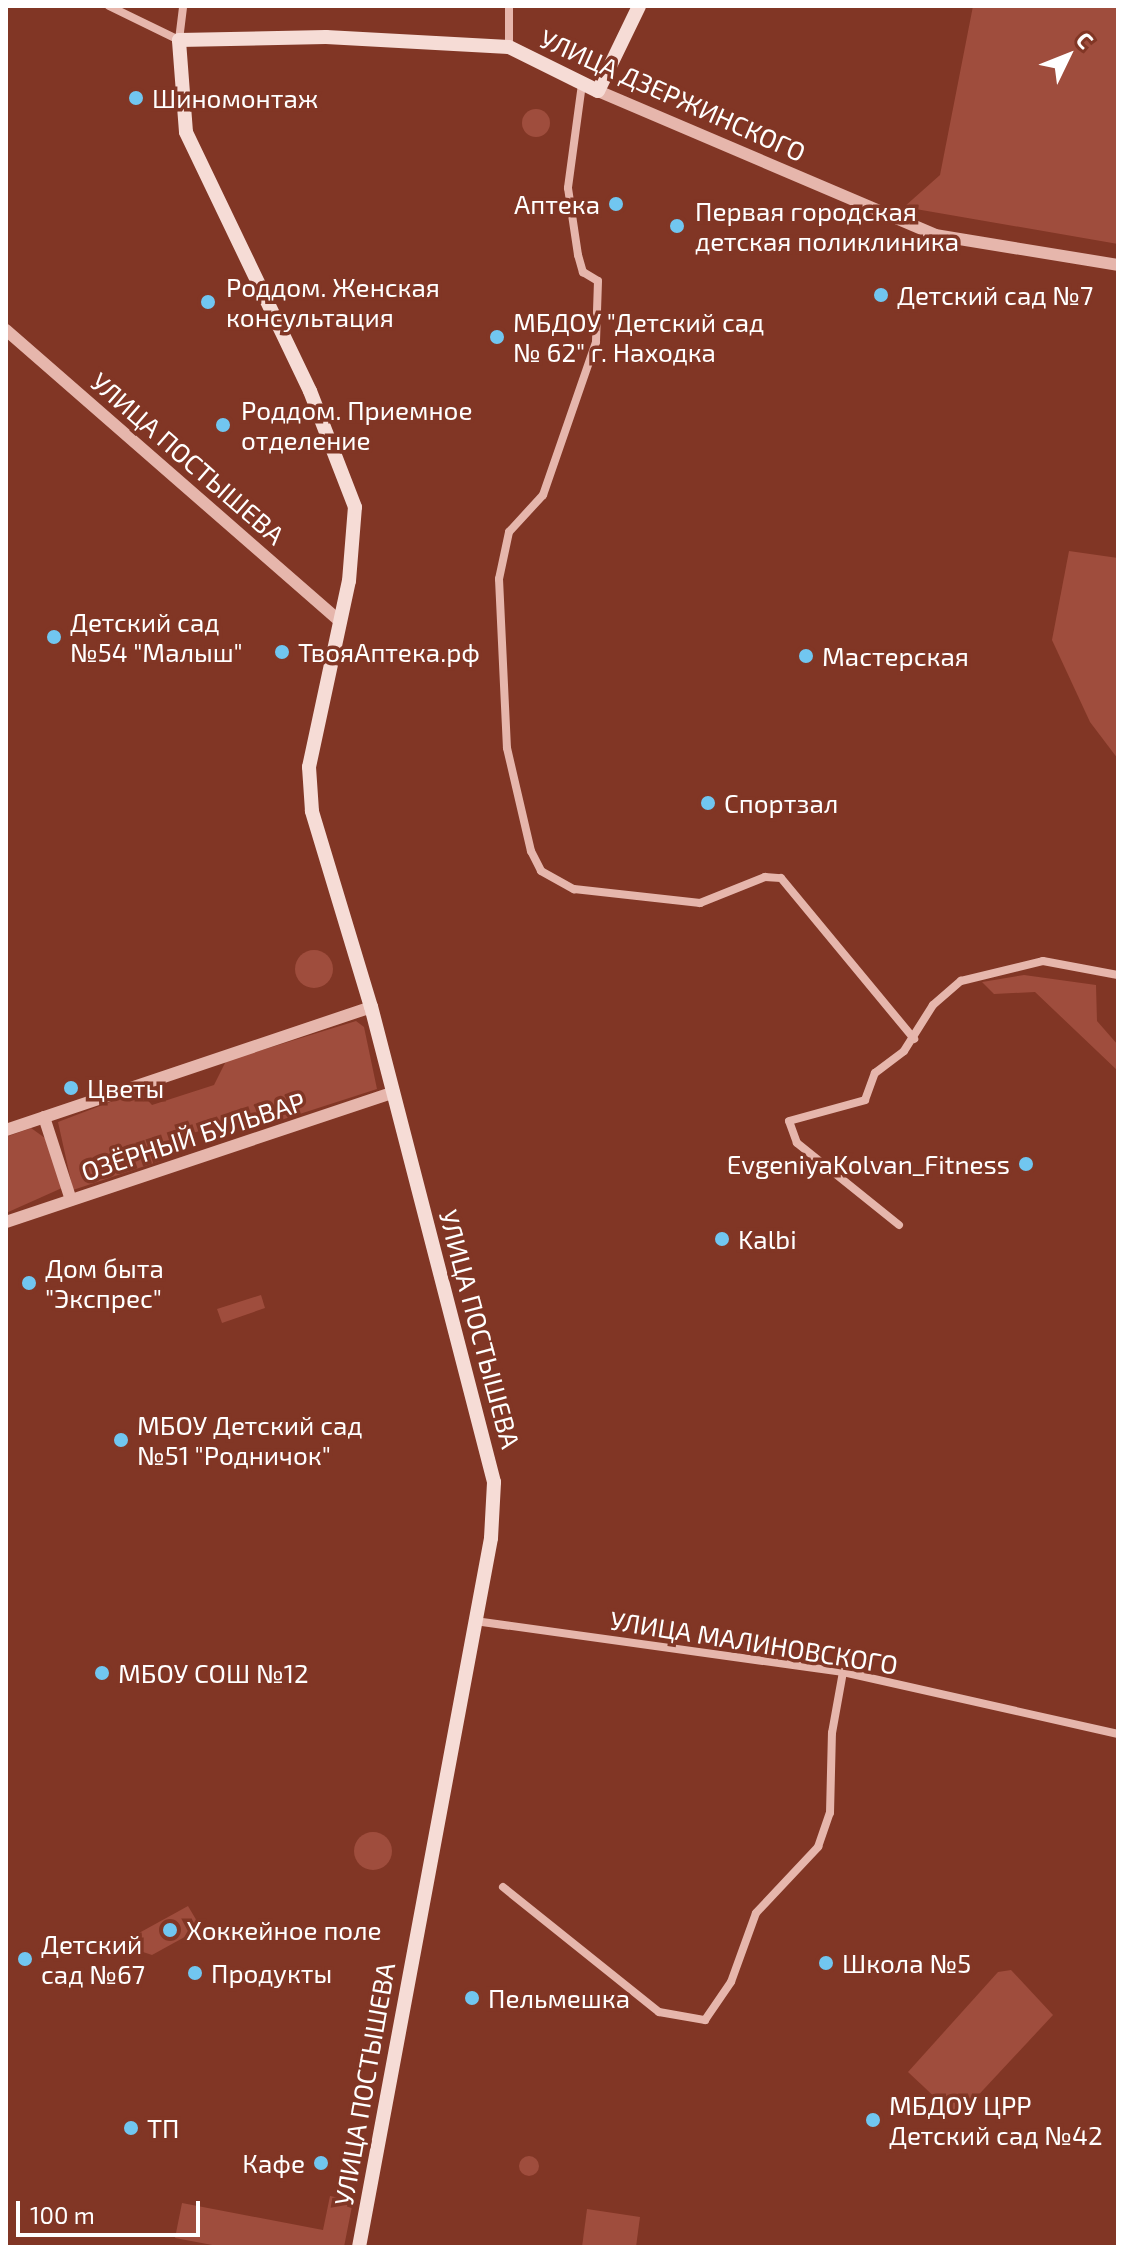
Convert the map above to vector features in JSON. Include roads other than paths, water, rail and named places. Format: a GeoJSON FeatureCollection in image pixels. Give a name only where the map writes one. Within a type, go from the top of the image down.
{"type":"FeatureCollection","features":[{"type":"Feature","properties":{"kind":"main road"},"geometry":{"type":"LineString","coordinates":[[598,91],[639,6]]}},
{"type":"Feature","properties":{"kind":"main road","name":"УЛИЦА ДЗЕРЖИНСКОГО"},"geometry":{"type":"LineString","coordinates":[[179,40],[326,37],[509,47],[598,91]]}},
{"type":"Feature","properties":{"kind":"main road","name":"УЛИЦА ПОСТЫШЕВА"},"geometry":{"type":"LineString","coordinates":[[179,40],[186,132],[351,490],[357,526],[309,789],[492,1459],[492,1524],[359,2247]]}},
{"type":"Feature","properties":{"kind":"street","name":"УЛИЦА ДЗЕРЖИНСКОГО"},"geometry":{"type":"LineString","coordinates":[[109,6],[179,40]]}},
{"type":"Feature","properties":{"kind":"street"},"geometry":{"type":"LineString","coordinates":[[179,40],[183,6]]}},
{"type":"Feature","properties":{"kind":"street"},"geometry":{"type":"LineString","coordinates":[[509,6],[509,47]]}},
{"type":"Feature","properties":{"kind":"street"},"geometry":{"type":"LineString","coordinates":[[582,84],[568,188],[580,263],[598,281],[596,342],[543,495],[509,532],[499,579],[507,748],[531,851],[541,871],[574,889],[700,903],[765,877],[781,878],[812,906],[837,948],[914,1039]]}},
{"type":"Feature","properties":{"kind":"street","name":"УЛИЦА ДЗЕРЖИНСКОГО"},"geometry":{"type":"LineString","coordinates":[[598,91],[935,235],[1118,265]]}},
{"type":"Feature","properties":{"kind":"street","name":"УЛИЦА ПОСТЫШЕВА"},"geometry":{"type":"LineString","coordinates":[[6,330],[340,621]]}},
{"type":"Feature","properties":{"kind":"street"},"geometry":{"type":"LineString","coordinates":[[899,1225],[797,1143],[789,1121],[865,1100],[875,1073],[914,1039],[933,1005],[986,971],[1043,961],[1118,975]]}},
{"type":"Feature","properties":{"kind":"street"},"geometry":{"type":"LineString","coordinates":[[6,1130],[371,1007]]}},
{"type":"Feature","properties":{"kind":"street","name":"ОЗЁРНЫЙ БУЛЬВАР"},"geometry":{"type":"LineString","coordinates":[[6,1222],[394,1092]]}},
{"type":"Feature","properties":{"kind":"street"},"geometry":{"type":"LineString","coordinates":[[44,1117],[71,1200]]}},
{"type":"Feature","properties":{"kind":"street","name":"УЛИЦА МАЛИНОВСКОГО"},"geometry":{"type":"LineString","coordinates":[[475,1621],[843,1672],[1118,1734]]}},
{"type":"Feature","properties":{"kind":"street"},"geometry":{"type":"LineString","coordinates":[[503,1887],[659,2012],[705,2020],[731,1982],[756,1913],[818,1847],[830,1813],[832,1733],[843,1672]]}},
{"type":"Feature","properties":{"kind":"place","name":"Шиномонтаж"},"geometry":{"type":"Point","coordinates":[136,98]}},
{"type":"Feature","properties":{"kind":"place","name":"Аптека"},"geometry":{"type":"Point","coordinates":[616,204]}},
{"type":"Feature","properties":{"kind":"place","name":"Первая городская детская поликлиника"},"geometry":{"type":"Point","coordinates":[677,226]}},
{"type":"Feature","properties":{"kind":"place","name":"Детский сад №7"},"geometry":{"type":"Point","coordinates":[881,295]}},
{"type":"Feature","properties":{"kind":"place","name":"Роддом. Женская консультация"},"geometry":{"type":"Point","coordinates":[208,302]}},
{"type":"Feature","properties":{"kind":"place","name":"МБДОУ \"Детский сад № 62\" г. Находка"},"geometry":{"type":"Point","coordinates":[497,337]}},
{"type":"Feature","properties":{"kind":"place","name":"Роддом. Приемное отделение"},"geometry":{"type":"Point","coordinates":[223,425]}},
{"type":"Feature","properties":{"kind":"place","name":"Детский сад №54 \"Малыш\""},"geometry":{"type":"Point","coordinates":[54,637]}},
{"type":"Feature","properties":{"kind":"place","name":"ТвояАптека.рф"},"geometry":{"type":"Point","coordinates":[282,652]}},
{"type":"Feature","properties":{"kind":"place","name":"Мастерская"},"geometry":{"type":"Point","coordinates":[806,656]}},
{"type":"Feature","properties":{"kind":"place","name":"Спортзал"},"geometry":{"type":"Point","coordinates":[708,803]}},
{"type":"Feature","properties":{"kind":"place","name":"Цветы"},"geometry":{"type":"Point","coordinates":[71,1088]}},
{"type":"Feature","properties":{"kind":"place","name":"EvgeniyaKolvan_Fitness"},"geometry":{"type":"Point","coordinates":[1026,1164]}},
{"type":"Feature","properties":{"kind":"place","name":"Kalbi"},"geometry":{"type":"Point","coordinates":[722,1239]}},
{"type":"Feature","properties":{"kind":"place","name":"Дом быта \"Экспрес\""},"geometry":{"type":"Point","coordinates":[29,1283]}},
{"type":"Feature","properties":{"kind":"place","name":"МБОУ Детский сад №51 \"Родничок\""},"geometry":{"type":"Point","coordinates":[121,1440]}},
{"type":"Feature","properties":{"kind":"place","name":"МБОУ СОШ №12"},"geometry":{"type":"Point","coordinates":[102,1673]}},
{"type":"Feature","properties":{"kind":"place","name":"Хоккейное поле"},"geometry":{"type":"Point","coordinates":[170,1930]}},
{"type":"Feature","properties":{"kind":"place","name":"Детский сад №67"},"geometry":{"type":"Point","coordinates":[25,1959]}},
{"type":"Feature","properties":{"kind":"place","name":"Школа №5"},"geometry":{"type":"Point","coordinates":[826,1963]}},
{"type":"Feature","properties":{"kind":"place","name":"Продукты"},"geometry":{"type":"Point","coordinates":[195,1973]}},
{"type":"Feature","properties":{"kind":"place","name":"Пельмешка"},"geometry":{"type":"Point","coordinates":[472,1998]}},
{"type":"Feature","properties":{"kind":"place","name":"МБДОУ ЦРР Детский сад №42"},"geometry":{"type":"Point","coordinates":[873,2120]}},
{"type":"Feature","properties":{"kind":"place","name":"ТП"},"geometry":{"type":"Point","coordinates":[131,2128]}},
{"type":"Feature","properties":{"kind":"place","name":"Кафе"},"geometry":{"type":"Point","coordinates":[321,2163]}}]}
